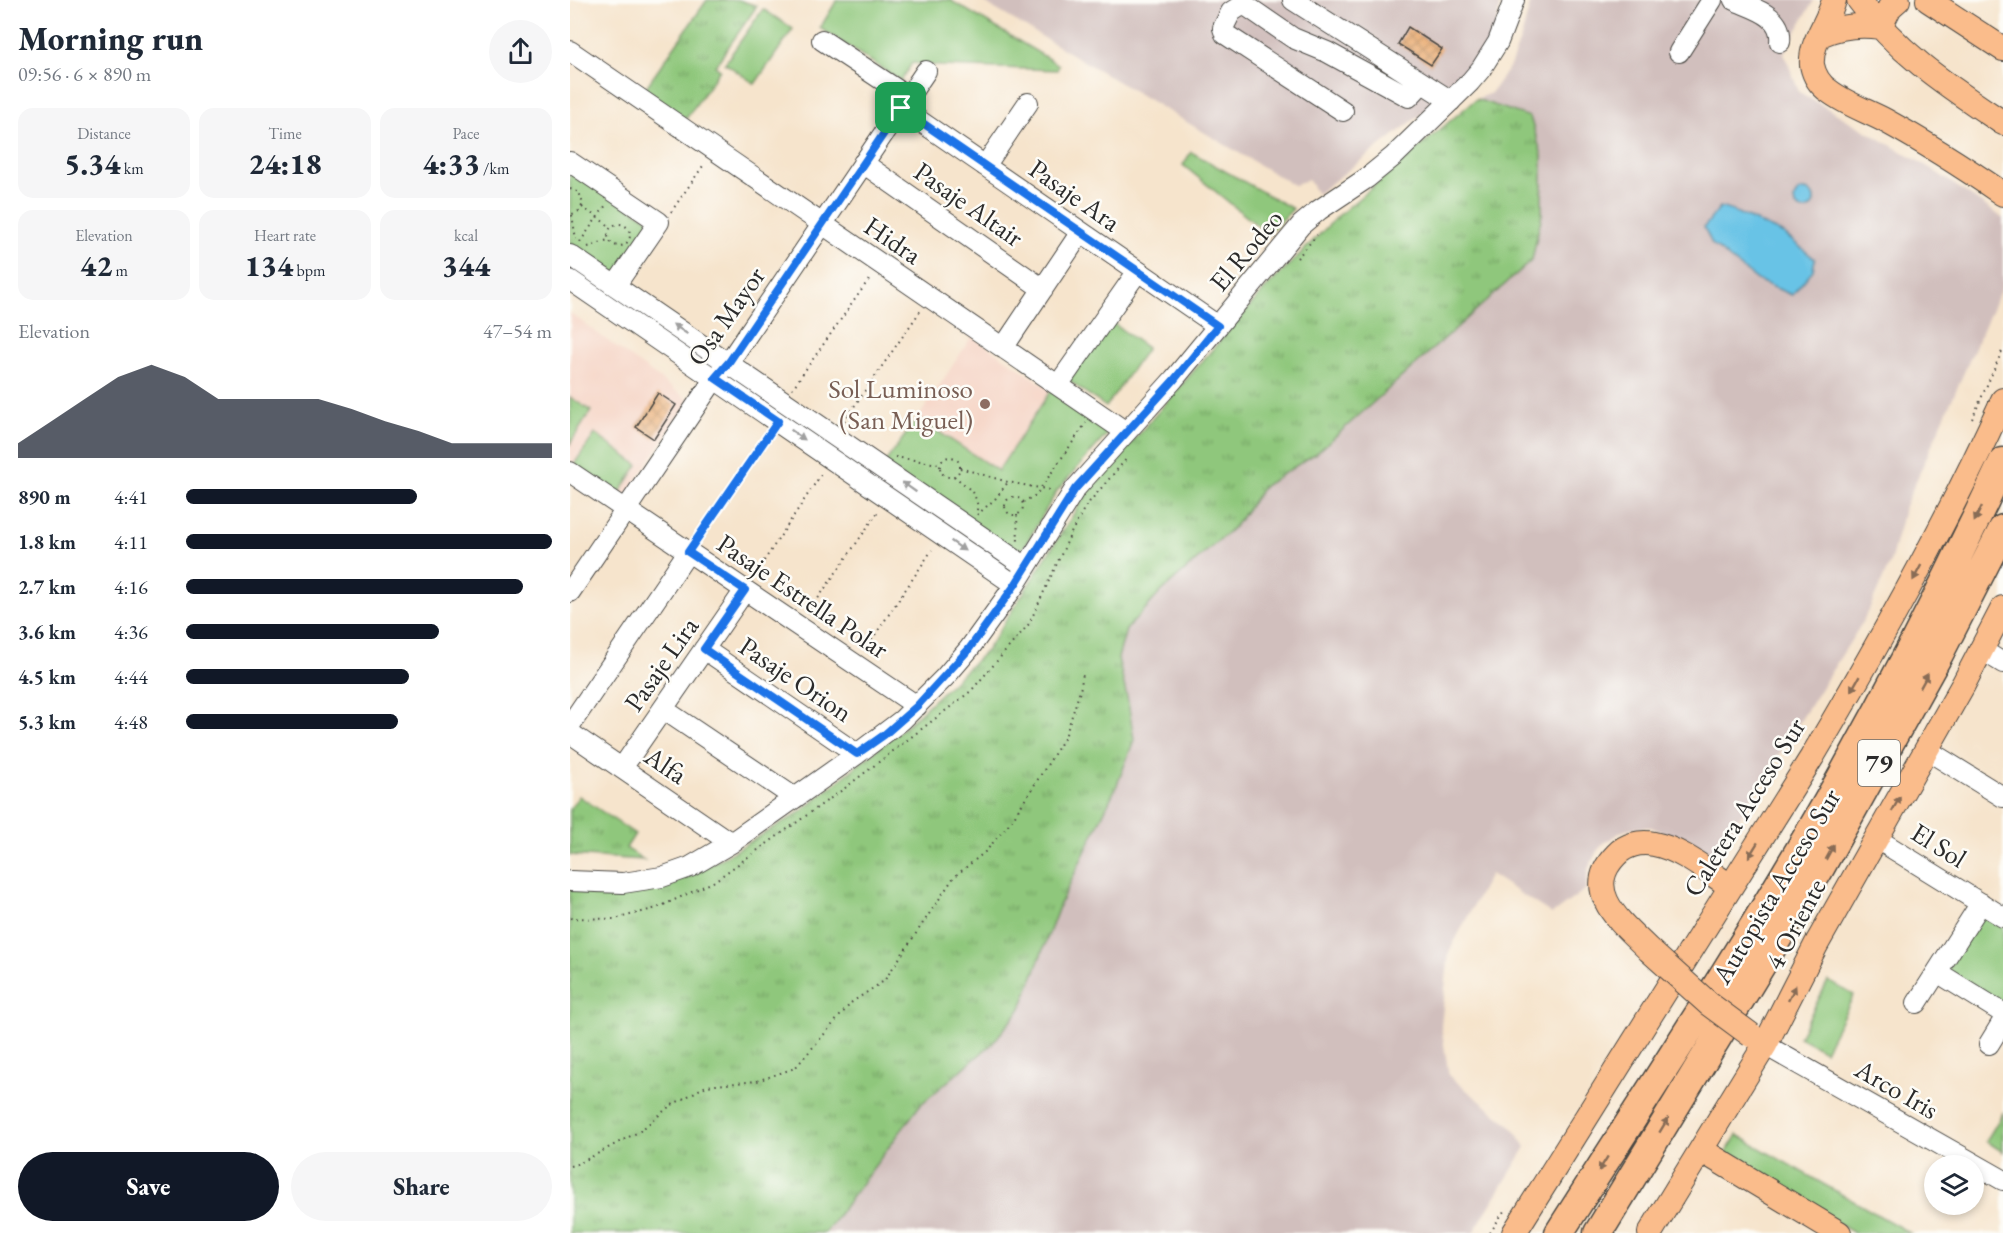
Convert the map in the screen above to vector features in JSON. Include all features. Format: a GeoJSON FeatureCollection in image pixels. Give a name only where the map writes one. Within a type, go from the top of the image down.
{"type":"FeatureCollection","features":[{"type":"Feature","properties":{"kind":"highway","name":"Autopista Acceso Sur"},"geometry":{"type":"LineString","coordinates":[[1559,1233],[1827,803],[1906,658],[2003,462]]}},
{"type":"Feature","properties":{"kind":"highway","name":"Autopista Acceso Sur"},"geometry":{"type":"LineString","coordinates":[[1598,1233],[1819,870],[1934,664],[2003,529]]}},
{"type":"Feature","properties":{"kind":"main road"},"geometry":{"type":"LineString","coordinates":[[1834,0],[1814,47],[1813,67],[1817,79],[1829,91],[1922,142],[2003,194]]}},
{"type":"Feature","properties":{"kind":"main road"},"geometry":{"type":"LineString","coordinates":[[1858,0],[1880,27],[1930,73],[2003,123]]}},
{"type":"Feature","properties":{"kind":"main road"},"geometry":{"type":"LineString","coordinates":[[1880,27],[1890,7],[1898,0]]}},
{"type":"Feature","properties":{"kind":"main road"},"geometry":{"type":"LineString","coordinates":[[1928,0],[2003,49]]}},
{"type":"Feature","properties":{"kind":"main road"},"geometry":{"type":"LineString","coordinates":[[1820,35],[1846,26],[1880,27]]}},
{"type":"Feature","properties":{"kind":"main road","name":"Caletera Acceso Sur"},"geometry":{"type":"LineString","coordinates":[[1514,1233],[1812,757],[1885,633],[1966,480],[2003,400]]}},
{"type":"Feature","properties":{"kind":"main road","name":"4 Oriente"},"geometry":{"type":"LineString","coordinates":[[1650,1233],[1701,1150],[1758,1040],[1877,839],[2003,608]]}},
{"type":"Feature","properties":{"kind":"main road"},"geometry":{"type":"LineString","coordinates":[[1730,886],[1665,847],[1648,843],[1637,844],[1618,853],[1604,874],[1602,885],[1605,900],[1615,915],[1648,950],[1710,1004],[1758,1040]]}},
{"type":"Feature","properties":{"kind":"main road"},"geometry":{"type":"LineString","coordinates":[[1701,1150],[1839,1233]]}},
{"type":"Feature","properties":{"kind":"street"},"geometry":{"type":"LineString","coordinates":[[1293,0],[1451,101]]}},
{"type":"Feature","properties":{"kind":"street","name":"El Rodeo"},"geometry":{"type":"LineString","coordinates":[[570,881],[624,883],[662,877],[690,867],[731,843],[884,735],[917,706],[969,649],[1015,585],[1070,496],[1174,380],[1310,218],[1381,167],[1475,76],[1491,54],[1514,0]]}},
{"type":"Feature","properties":{"kind":"street"},"geometry":{"type":"LineString","coordinates":[[1679,52],[1712,0]]}},
{"type":"Feature","properties":{"kind":"street"},"geometry":{"type":"LineString","coordinates":[[1734,0],[1769,15],[1777,23],[1781,34],[1780,42]]}},
{"type":"Feature","properties":{"kind":"street"},"geometry":{"type":"LineString","coordinates":[[1343,111],[1225,34],[1223,28],[1231,12],[1236,7],[1248,7],[1293,38],[1327,52],[1409,98],[1422,83]]}},
{"type":"Feature","properties":{"kind":"street","name":"Pasaje Ara"},"geometry":{"type":"LineString","coordinates":[[822,40],[985,166],[1218,326]]}},
{"type":"Feature","properties":{"kind":"street","name":"Hidra"},"geometry":{"type":"LineString","coordinates":[[570,51],[1126,432]]}},
{"type":"Feature","properties":{"kind":"street","name":"Osa Mayor"},"geometry":{"type":"LineString","coordinates":[[570,592],[926,71]]}},
{"type":"Feature","properties":{"kind":"street"},"geometry":{"type":"LineString","coordinates":[[985,166],[1028,103]]}},
{"type":"Feature","properties":{"kind":"street"},"geometry":{"type":"LineString","coordinates":[[570,162],[659,222],[615,286]]}},
{"type":"Feature","properties":{"kind":"street","name":"Pasaje Altair"},"geometry":{"type":"LineString","coordinates":[[863,163],[1043,289]]}},
{"type":"Feature","properties":{"kind":"street"},"geometry":{"type":"LineString","coordinates":[[1003,348],[1081,232]]}},
{"type":"Feature","properties":{"kind":"street"},"geometry":{"type":"LineString","coordinates":[[577,252],[615,286],[1026,567]]}},
{"type":"Feature","properties":{"kind":"street"},"geometry":{"type":"LineString","coordinates":[[1058,385],[1138,271]]}},
{"type":"Feature","properties":{"kind":"street"},"geometry":{"type":"LineString","coordinates":[[570,280],[1015,585]]}},
{"type":"Feature","properties":{"kind":"street","name":"Pasaje Estrella Polar"},"geometry":{"type":"LineString","coordinates":[[570,472],[917,706]]}},
{"type":"Feature","properties":{"kind":"street"},"geometry":{"type":"LineString","coordinates":[[570,725],[688,552]]}},
{"type":"Feature","properties":{"kind":"street","name":"Pasaje Lira"},"geometry":{"type":"LineString","coordinates":[[622,768],[745,590]]}},
{"type":"Feature","properties":{"kind":"street","name":"Pasaje Orion"},"geometry":{"type":"LineString","coordinates":[[704,649],[857,754]]}},
{"type":"Feature","properties":{"kind":"street"},"geometry":{"type":"LineString","coordinates":[[1982,650],[2003,663]]}},
{"type":"Feature","properties":{"kind":"street"},"geometry":{"type":"LineString","coordinates":[[663,709],[795,798]]}},
{"type":"Feature","properties":{"kind":"street","name":"Alfa"},"geometry":{"type":"LineString","coordinates":[[570,733],[731,843]]}},
{"type":"Feature","properties":{"kind":"street"},"geometry":{"type":"LineString","coordinates":[[1927,750],[2003,797]]}},
{"type":"Feature","properties":{"kind":"street","name":"El Sol"},"geometry":{"type":"LineString","coordinates":[[1877,839],[2003,916]]}},
{"type":"Feature","properties":{"kind":"street"},"geometry":{"type":"LineString","coordinates":[[1917,1003],[1981,903]]}},
{"type":"Feature","properties":{"kind":"street"},"geometry":{"type":"LineString","coordinates":[[1937,972],[2003,1013]]}},
{"type":"Feature","properties":{"kind":"street"},"geometry":{"type":"LineString","coordinates":[[1989,1044],[2003,1022]]}},
{"type":"Feature","properties":{"kind":"street","name":"Arco Iris"},"geometry":{"type":"LineString","coordinates":[[1758,1040],[2003,1179]]}},
{"type":"Feature","properties":{"kind":"path"},"geometry":{"type":"LineString","coordinates":[[659,222],[663,225],[714,150]]}},
{"type":"Feature","properties":{"kind":"path"},"geometry":{"type":"LineString","coordinates":[[570,189],[582,196],[582,207],[571,215],[578,245],[615,193]]}},
{"type":"Feature","properties":{"kind":"path"},"geometry":{"type":"LineString","coordinates":[[582,207],[611,227]]}},
{"type":"Feature","properties":{"kind":"path"},"geometry":{"type":"LineString","coordinates":[[616,224],[624,225],[629,230],[630,237],[627,244],[620,247],[608,240],[608,232],[616,224]]}},
{"type":"Feature","properties":{"kind":"path"},"geometry":{"type":"LineString","coordinates":[[577,252],[608,240]]}},
{"type":"Feature","properties":{"kind":"path"},"geometry":{"type":"LineString","coordinates":[[792,390],[880,263]]}},
{"type":"Feature","properties":{"kind":"path"},"geometry":{"type":"LineString","coordinates":[[842,424],[930,298]]}},
{"type":"Feature","properties":{"kind":"path"},"geometry":{"type":"LineString","coordinates":[[1023,502],[1036,495],[1094,410]]}},
{"type":"Feature","properties":{"kind":"path"},"geometry":{"type":"LineString","coordinates":[[688,552],[778,421]]}},
{"type":"Feature","properties":{"kind":"path"},"geometry":{"type":"LineString","coordinates":[[947,456],[959,461],[960,468],[954,476],[948,477],[942,474],[939,468],[941,461],[947,456]]}},
{"type":"Feature","properties":{"kind":"path"},"geometry":{"type":"LineString","coordinates":[[745,590],[831,458]]}},
{"type":"Feature","properties":{"kind":"path"},"geometry":{"type":"LineString","coordinates":[[960,468],[1008,482],[1050,490]]}},
{"type":"Feature","properties":{"kind":"path"},"geometry":{"type":"LineString","coordinates":[[954,476],[970,488],[975,496],[978,507],[974,516],[990,504],[1008,482]]}},
{"type":"Feature","properties":{"kind":"path"},"geometry":{"type":"LineString","coordinates":[[1017,515],[1010,514],[1006,510],[1005,502],[1015,496],[1023,502]]}},
{"type":"Feature","properties":{"kind":"path"},"geometry":{"type":"LineString","coordinates":[[799,626],[888,497]]}},
{"type":"Feature","properties":{"kind":"path"},"geometry":{"type":"LineString","coordinates":[[1018,545],[1017,515],[1023,508],[1023,502]]}},
{"type":"Feature","properties":{"kind":"path"},"geometry":{"type":"LineString","coordinates":[[856,664],[942,535]]}},
{"type":"Feature","properties":{"kind":"path"},"geometry":{"type":"LineString","coordinates":[[570,1166],[640,1131],[670,1106],[705,1086],[757,1081],[795,1068],[852,1002],[884,981],[954,877],[986,851],[1012,820],[1065,737],[1083,674]]}},
{"type":"Feature","properties":{"kind":"shaded area"},"geometry":{"type":"Polygon","coordinates":[[[980,0],[1500,0],[1495,37],[1457,87],[1317,194],[1308,179],[1295,186],[980,0]]]}},
{"type":"Feature","properties":{"kind":"shaded area"},"geometry":{"type":"Polygon","coordinates":[[[1531,0],[1814,0],[1784,53],[1799,92],[1930,168],[2003,218],[2003,284],[1905,506],[1890,563],[1862,623],[1715,856],[1651,827],[1631,828],[1604,843],[1588,869],[1586,889],[1552,914],[1490,874],[1449,952],[1441,1026],[1449,1076],[1511,1126],[1526,1147],[1473,1233],[825,1233],[920,1105],[992,1044],[1117,785],[1128,702],[1118,658],[1126,630],[1161,592],[1236,525],[1264,486],[1318,452],[1532,260],[1497,105],[1476,99],[1491,93],[1510,66],[1522,35],[1531,0]]]}},
{"type":"Feature","properties":{"kind":"shaded area"},"geometry":{"type":"Polygon","coordinates":[[[570,313],[690,401],[622,501],[570,465],[570,313]]]}},
{"type":"Feature","properties":{"kind":"shaded area","name":"Sol Luminoso (San Miguel)"},"geometry":{"type":"Polygon","coordinates":[[[972,336],[1051,390],[998,471],[918,418],[972,336]]]}},
{"type":"Feature","properties":{"kind":"green space"},"geometry":{"type":"Polygon","coordinates":[[[707,0],[739,0],[757,6],[715,66],[720,70],[686,119],[644,90],[707,0]]]}},
{"type":"Feature","properties":{"kind":"green space"},"geometry":{"type":"Polygon","coordinates":[[[837,0],[950,0],[1059,65],[1057,70],[912,63],[901,81],[820,28],[837,0]]]}},
{"type":"Feature","properties":{"kind":"green space"},"geometry":{"type":"Polygon","coordinates":[[[763,9],[793,29],[755,84],[725,63],[763,9]]]}},
{"type":"Feature","properties":{"kind":"green space"},"geometry":{"type":"Polygon","coordinates":[[[1476,99],[1530,117],[1542,155],[1542,214],[1532,260],[1318,452],[1264,486],[1236,525],[1161,592],[1126,630],[1118,658],[1134,740],[1117,785],[1060,904],[1021,1008],[992,1044],[920,1105],[825,1233],[570,1233],[570,888],[650,890],[719,860],[799,813],[907,725],[987,650],[1085,496],[1265,289],[1338,216],[1476,99]]]}},
{"type":"Feature","properties":{"kind":"green space"},"geometry":{"type":"Polygon","coordinates":[[[1191,152],[1293,209],[1268,234],[1183,165],[1191,152]]]}},
{"type":"Feature","properties":{"kind":"green space"},"geometry":{"type":"Polygon","coordinates":[[[570,168],[663,229],[622,284],[570,248],[570,168]]]}},
{"type":"Feature","properties":{"kind":"green space"},"geometry":{"type":"Polygon","coordinates":[[[1110,321],[1147,348],[1106,407],[1068,380],[1110,321]]]}},
{"type":"Feature","properties":{"kind":"green space"},"geometry":{"type":"Polygon","coordinates":[[[1051,390],[1110,431],[1057,491],[1023,549],[1014,552],[883,465],[918,418],[998,471],[1051,390]]]}},
{"type":"Feature","properties":{"kind":"green space"},"geometry":{"type":"Polygon","coordinates":[[[570,397],[591,411],[570,444],[570,397]]]}},
{"type":"Feature","properties":{"kind":"green space"},"geometry":{"type":"Polygon","coordinates":[[[595,434],[638,465],[619,494],[574,464],[595,434]]]}},
{"type":"Feature","properties":{"kind":"green space"},"geometry":{"type":"Polygon","coordinates":[[[579,796],[635,834],[626,848],[644,860],[570,855],[570,809],[579,796]]]}},
{"type":"Feature","properties":{"kind":"green space"},"geometry":{"type":"Polygon","coordinates":[[[1982,911],[2003,924],[2003,1007],[1946,972],[1982,911]]]}},
{"type":"Feature","properties":{"kind":"green space"},"geometry":{"type":"Polygon","coordinates":[[[1828,981],[1854,995],[1825,1051],[1799,1037],[1828,981]]]}},
{"type":"Feature","properties":{"kind":"green space"},"geometry":{"type":"Polygon","coordinates":[[[2003,1113],[2003,1152],[1986,1141],[2003,1113]]]}},
{"type":"Feature","properties":{"kind":"green space"},"geometry":{"type":"Polygon","coordinates":[[[1737,1135],[1910,1233],[1854,1233],[1724,1156],[1737,1135]]]}},
{"type":"Feature","properties":{"kind":"water"},"geometry":{"type":"Polygon","coordinates":[[[1804,190],[1811,193],[1814,200],[1811,207],[1804,210],[1797,207],[1794,200],[1797,193],[1804,190]]]}},
{"type":"Feature","properties":{"kind":"water"},"geometry":{"type":"Polygon","coordinates":[[[1720,207],[1784,234],[1815,259],[1813,270],[1792,295],[1759,281],[1712,244],[1704,227],[1720,207]]]}},
{"type":"Feature","properties":{"kind":"building"},"geometry":{"type":"Polygon","coordinates":[[[1408,27],[1442,49],[1431,65],[1398,44],[1408,27]]]}},
{"type":"Feature","properties":{"kind":"building"},"geometry":{"type":"Polygon","coordinates":[[[658,393],[676,405],[654,439],[636,427],[658,393]]]}},
{"type":"Feature","properties":{"kind":"place","name":"Sol Luminoso (San Miguel)"},"geometry":{"type":"Point","coordinates":[985,404]}},
{"type":"Feature","properties":{"kind":"route"},"geometry":{"type":"LineString","coordinates":[[901,108],[1218,326],[1174,380],[1075,489],[1015,585],[969,649],[917,706],[884,735],[857,754],[704,649],[745,590],[688,552],[778,421],[715,378],[729,362],[901,108]]}}]}
